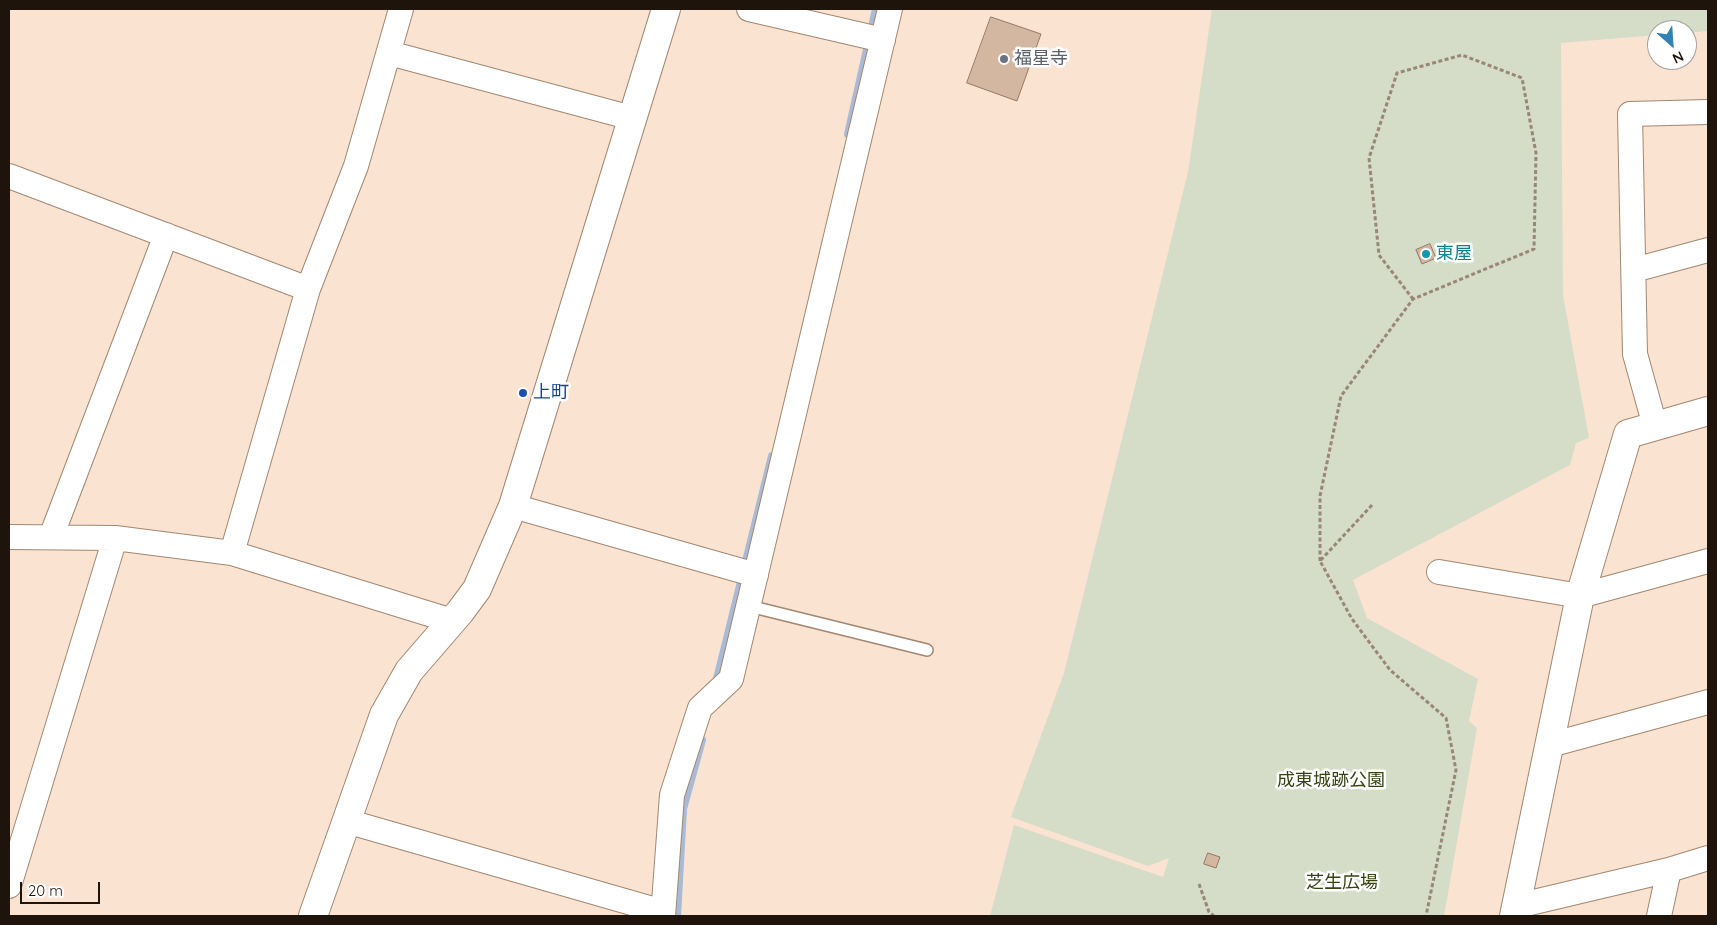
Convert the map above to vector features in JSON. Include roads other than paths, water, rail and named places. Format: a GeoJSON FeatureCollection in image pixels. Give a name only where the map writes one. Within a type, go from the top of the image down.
{"type":"FeatureCollection","features":[{"type":"Feature","properties":{"kind":"street"},"geometry":{"type":"LineString","coordinates":[[232,553],[308,289],[356,166],[401,9]]}},
{"type":"Feature","properties":{"kind":"street"},"geometry":{"type":"LineString","coordinates":[[313,916],[384,715],[409,671],[477,590],[513,506],[666,9]]}},
{"type":"Feature","properties":{"kind":"street"},"geometry":{"type":"LineString","coordinates":[[749,9],[875,38]]}},
{"type":"Feature","properties":{"kind":"street"},"geometry":{"type":"LineString","coordinates":[[346,821],[663,914],[672,795],[700,708],[731,679],[749,606],[747,573],[875,38],[890,9]]}},
{"type":"Feature","properties":{"kind":"street"},"geometry":{"type":"LineString","coordinates":[[389,53],[632,118]]}},
{"type":"Feature","properties":{"kind":"street"},"geometry":{"type":"LineString","coordinates":[[1655,426],[1635,354],[1630,114],[1708,112]]}},
{"type":"Feature","properties":{"kind":"street"},"geometry":{"type":"LineString","coordinates":[[9,176],[308,289]]}},
{"type":"Feature","properties":{"kind":"street"},"geometry":{"type":"LineString","coordinates":[[51,537],[166,235]]}},
{"type":"Feature","properties":{"kind":"street"},"geometry":{"type":"LineString","coordinates":[[1634,270],[1708,250]]}},
{"type":"Feature","properties":{"kind":"street"},"geometry":{"type":"LineString","coordinates":[[1708,411],[1628,434],[1580,596],[1516,911],[1708,858]]}},
{"type":"Feature","properties":{"kind":"street"},"geometry":{"type":"LineString","coordinates":[[513,506],[747,573]]}},
{"type":"Feature","properties":{"kind":"street"},"geometry":{"type":"LineString","coordinates":[[9,537],[115,538],[232,553],[452,621]]}},
{"type":"Feature","properties":{"kind":"street"},"geometry":{"type":"LineString","coordinates":[[9,886],[115,538]]}},
{"type":"Feature","properties":{"kind":"street"},"geometry":{"type":"LineString","coordinates":[[1439,572],[1580,596],[1708,560]]}},
{"type":"Feature","properties":{"kind":"street"},"geometry":{"type":"LineString","coordinates":[[1550,745],[1708,702]]}},
{"type":"Feature","properties":{"kind":"street"},"geometry":{"type":"LineString","coordinates":[[1659,916],[1669,870]]}},
{"type":"Feature","properties":{"kind":"lane"},"geometry":{"type":"LineString","coordinates":[[749,606],[927,650]]}},
{"type":"Feature","properties":{"kind":"waterway"},"geometry":{"type":"LineString","coordinates":[[848,134],[876,9]]}},
{"type":"Feature","properties":{"kind":"waterway"},"geometry":{"type":"LineString","coordinates":[[716,683],[772,456]]}},
{"type":"Feature","properties":{"kind":"waterway"},"geometry":{"type":"LineString","coordinates":[[677,916],[683,809],[702,740]]}},
{"type":"Feature","properties":{"kind":"place","name":"福星寺"},"geometry":{"type":"Point","coordinates":[1004,59]}},
{"type":"Feature","properties":{"kind":"place","name":"東屋"},"geometry":{"type":"Point","coordinates":[1426,254]}},
{"type":"Feature","properties":{"kind":"place","name":"上町"},"geometry":{"type":"Point","coordinates":[523,393]}},
{"type":"Feature","properties":{"kind":"park label","name":"成東城跡公園"},"geometry":{"type":"Point","coordinates":[1331,781]}},
{"type":"Feature","properties":{"kind":"park label","name":"芝生広場"},"geometry":{"type":"Point","coordinates":[1342,883]}}]}
